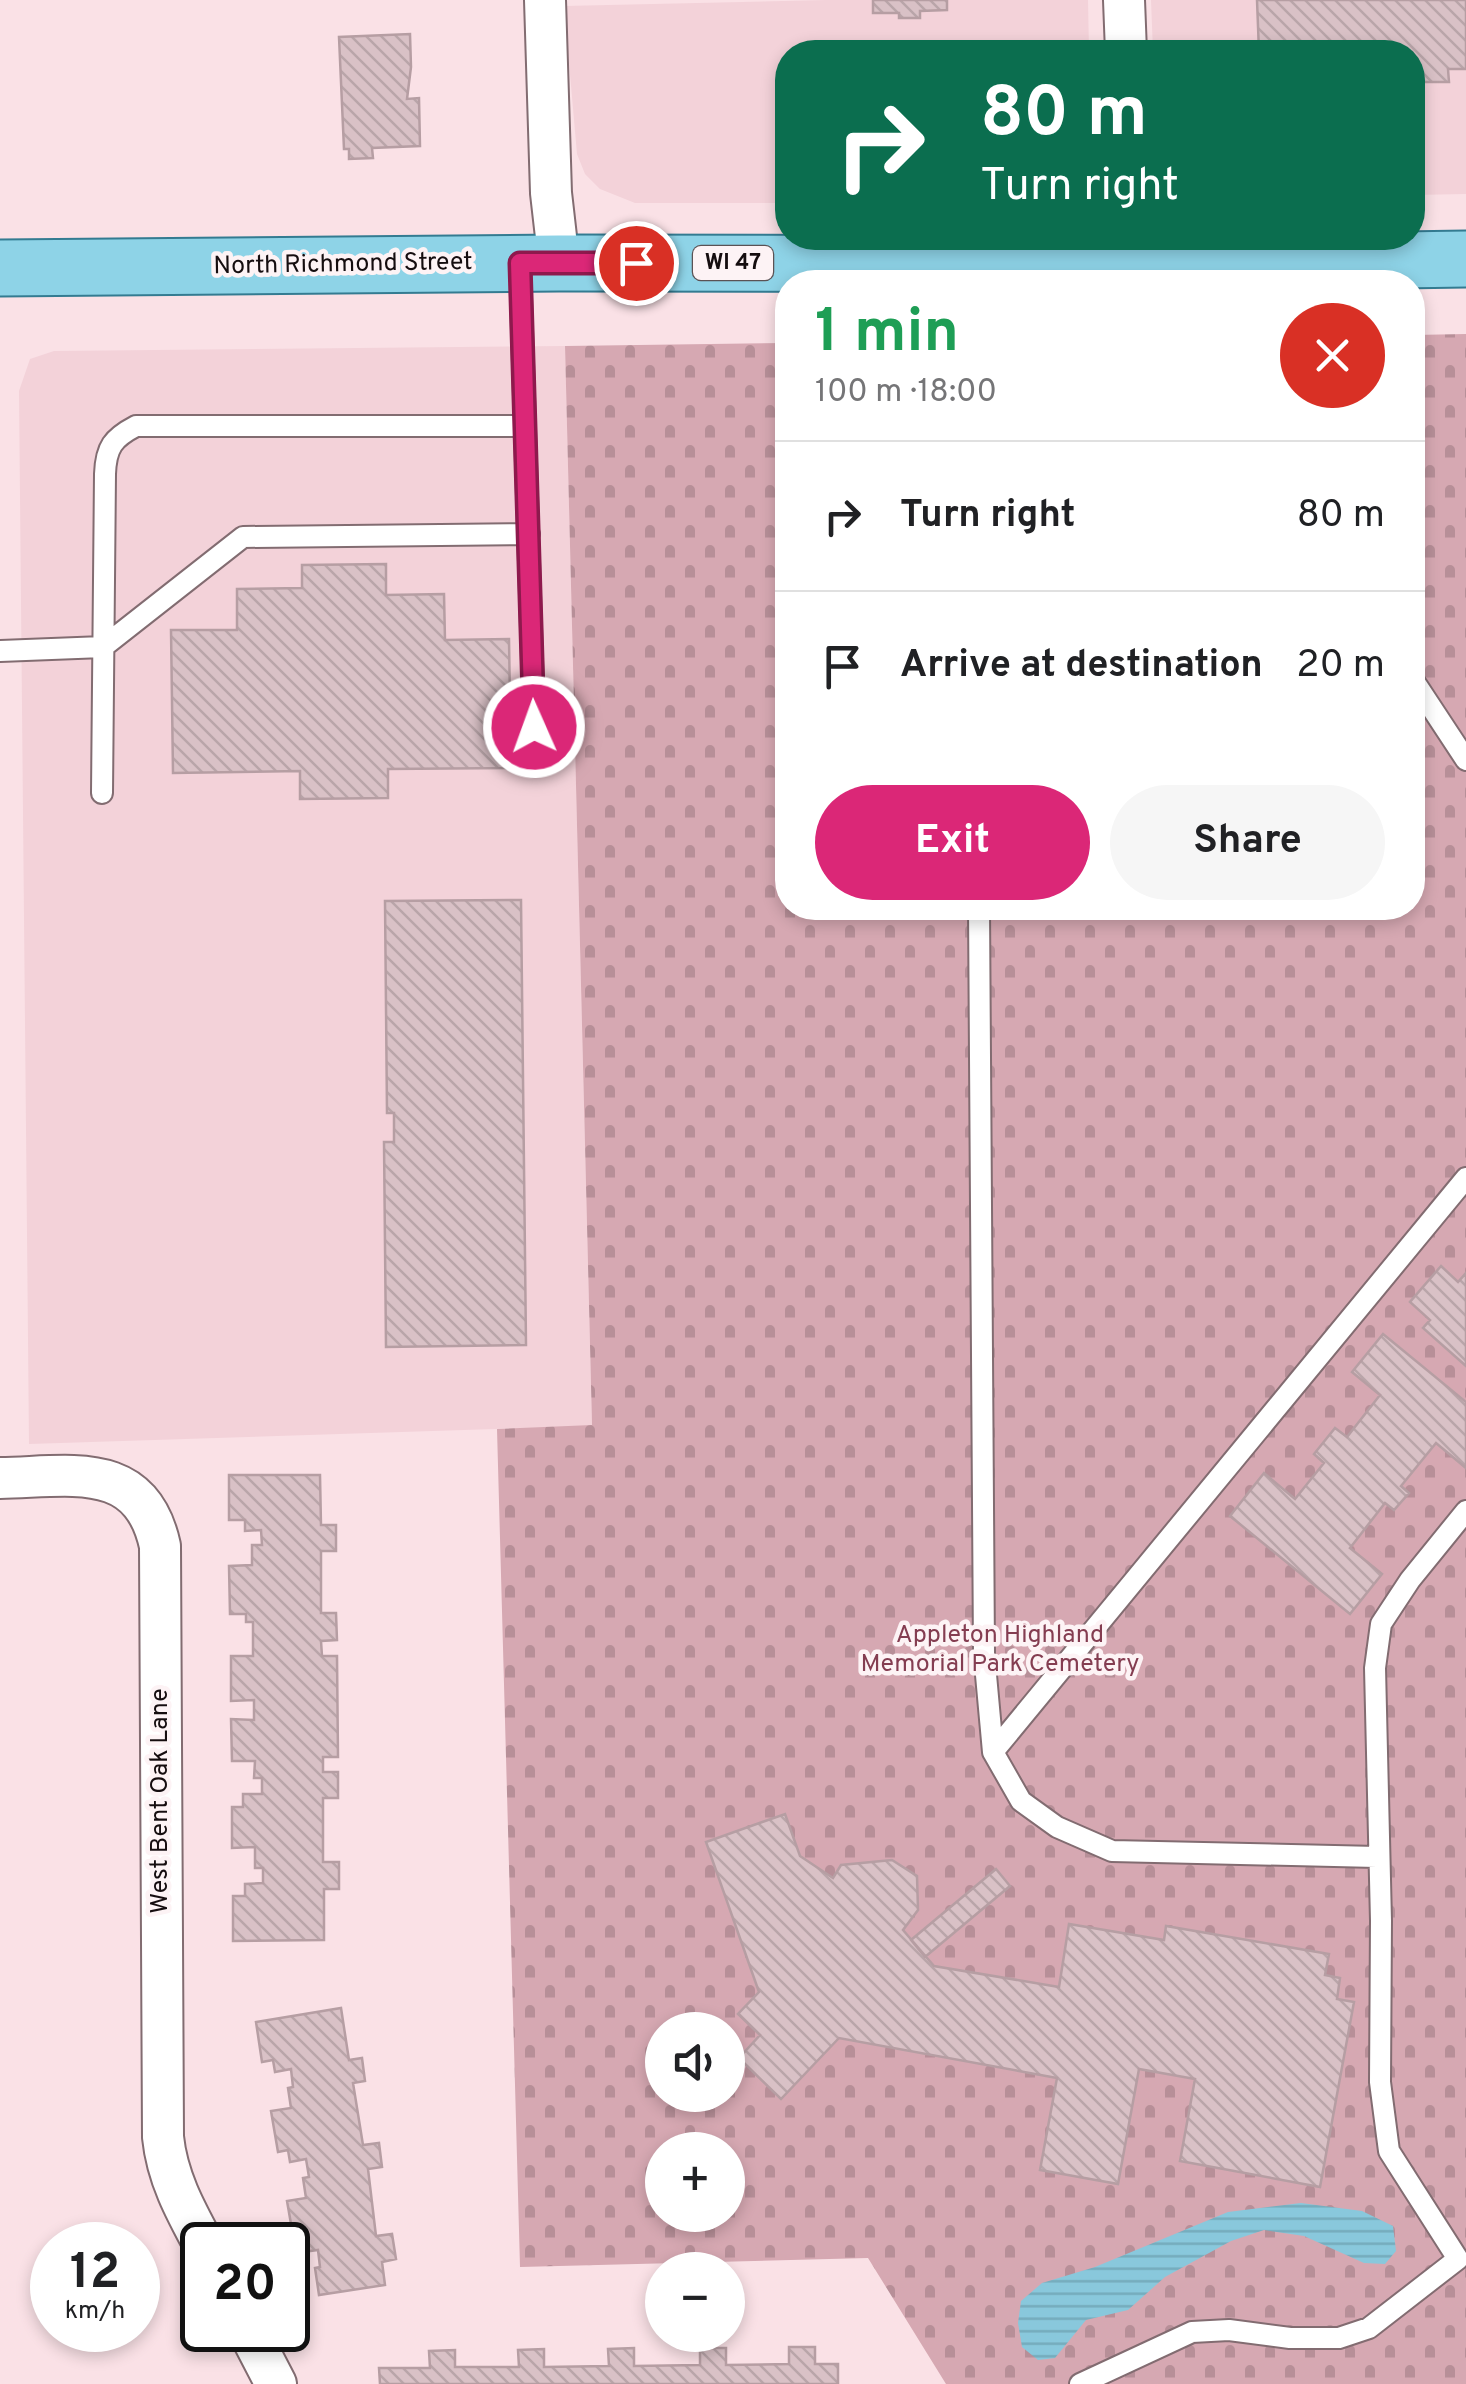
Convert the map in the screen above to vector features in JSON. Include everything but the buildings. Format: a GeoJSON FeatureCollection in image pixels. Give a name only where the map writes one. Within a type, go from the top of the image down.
{"type":"FeatureCollection","features":[{"type":"Feature","properties":{"kind":"main road","name":"North Richmond Street"},"geometry":{"type":"LineString","coordinates":[[0,268],[540,263],[1136,251],[1302,270]]}},
{"type":"Feature","properties":{"kind":"main road","name":"North Richmond Street"},"geometry":{"type":"LineString","coordinates":[[1342,270],[1466,259]]}},
{"type":"Feature","properties":{"kind":"street"},"geometry":{"type":"LineString","coordinates":[[540,263],[551,192],[545,0]]}},
{"type":"Feature","properties":{"kind":"street"},"geometry":{"type":"LineString","coordinates":[[1124,0],[1126,40]]}},
{"type":"Feature","properties":{"kind":"street","name":"West Bent Oak Lane"},"geometry":{"type":"LineString","coordinates":[[0,1478],[114,1482],[136,1493],[154,1518],[160,1546],[163,2137],[166,2162],[192,2222]]}},
{"type":"Feature","properties":{"kind":"street"},"geometry":{"type":"LineString","coordinates":[[259,2352],[276,2384]]}},
{"type":"Feature","properties":{"kind":"lane"},"geometry":{"type":"LineString","coordinates":[[534,727],[525,426],[540,263]]}},
{"type":"Feature","properties":{"kind":"lane"},"geometry":{"type":"LineString","coordinates":[[102,793],[106,454],[114,438],[136,426],[525,426]]}},
{"type":"Feature","properties":{"kind":"lane"},"geometry":{"type":"LineString","coordinates":[[0,651],[103,648],[243,537],[528,534]]}},
{"type":"Feature","properties":{"kind":"lane"},"geometry":{"type":"LineString","coordinates":[[1425,695],[1466,760]]}},
{"type":"Feature","properties":{"kind":"lane"},"geometry":{"type":"LineString","coordinates":[[979,920],[984,1653],[994,1752],[1021,1801],[1057,1828],[1112,1852],[1378,1857]]}},
{"type":"Feature","properties":{"kind":"lane"},"geometry":{"type":"LineString","coordinates":[[994,1752],[1466,1178]]}},
{"type":"Feature","properties":{"kind":"lane"},"geometry":{"type":"LineString","coordinates":[[1080,2384],[1192,2332],[1229,2330],[1290,2338],[1339,2338],[1369,2328],[1462,2260],[1389,2150],[1380,2082],[1375,1668],[1381,1624],[1410,1580],[1466,1511]]}},
{"type":"Feature","properties":{"kind":"shaded area"},"geometry":{"type":"Polygon","coordinates":[[[1088,0],[1089,40],[775,40],[775,203],[635,203],[600,189],[585,174],[577,154],[564,6],[1088,0]]]}},
{"type":"Feature","properties":{"kind":"shaded area"},"geometry":{"type":"Polygon","coordinates":[[[1151,0],[1466,0],[1466,194],[1425,195],[1425,40],[1153,40],[1151,0]]]}},
{"type":"Feature","properties":{"kind":"shaded area"},"geometry":{"type":"Polygon","coordinates":[[[565,346],[592,1426],[29,1444],[19,391],[30,359],[54,351],[565,346]]]}},
{"type":"Feature","properties":{"kind":"green space","name":"Appleton Highland Memorial Park Cemetery"},"geometry":{"type":"Polygon","coordinates":[[[1466,334],[1466,2384],[946,2384],[868,2258],[745,2261],[745,2252],[645,2252],[645,2264],[520,2267],[497,1429],[592,1425],[565,346],[775,343],[775,920],[1425,920],[1425,335],[1466,334]]]}},
{"type":"Feature","properties":{"kind":"water"},"geometry":{"type":"Polygon","coordinates":[[[1301,2203],[1362,2211],[1393,2226],[1396,2251],[1385,2264],[1364,2263],[1304,2236],[1264,2230],[1231,2241],[1165,2277],[1128,2310],[1086,2320],[1055,2358],[1038,2360],[1022,2347],[1018,2323],[1021,2301],[1042,2283],[1095,2267],[1228,2212],[1301,2203]]]}},
{"type":"Feature","properties":{"kind":"route"},"geometry":{"type":"LineString","coordinates":[[534,727],[520,263],[636,263]]}}]}
